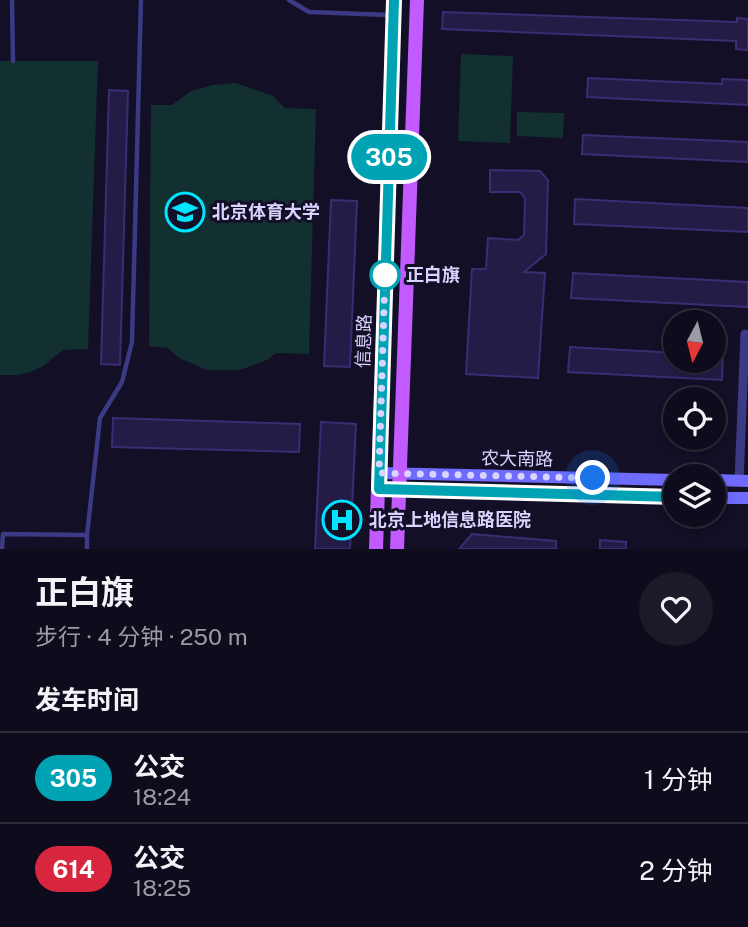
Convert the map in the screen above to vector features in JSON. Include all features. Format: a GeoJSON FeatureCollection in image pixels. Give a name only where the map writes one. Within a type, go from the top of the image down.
{"type":"FeatureCollection","features":[{"type":"Feature","properties":{"kind":"main road","name":"信息路"},"geometry":{"type":"LineString","coordinates":[[379,489],[394,0]]}},
{"type":"Feature","properties":{"kind":"main road"},"geometry":{"type":"LineString","coordinates":[[397,549],[417,0]]}},
{"type":"Feature","properties":{"kind":"main road","name":"农大南路"},"geometry":{"type":"LineString","coordinates":[[379,473],[663,480]]}},
{"type":"Feature","properties":{"kind":"main road"},"geometry":{"type":"LineString","coordinates":[[376,549],[379,489]]}},
{"type":"Feature","properties":{"kind":"main road","name":"农大南路"},"geometry":{"type":"LineString","coordinates":[[379,489],[663,497]]}},
{"type":"Feature","properties":{"kind":"main road"},"geometry":{"type":"LineString","coordinates":[[726,498],[748,498]]}},
{"type":"Feature","properties":{"kind":"street"},"geometry":{"type":"LineString","coordinates":[[743,481],[745,334]]}},
{"type":"Feature","properties":{"kind":"lane"},"geometry":{"type":"LineString","coordinates":[[12,0],[13,61]]}},
{"type":"Feature","properties":{"kind":"lane"},"geometry":{"type":"LineString","coordinates":[[87,549],[100,418],[122,382],[132,342],[141,0]]}},
{"type":"Feature","properties":{"kind":"lane"},"geometry":{"type":"LineString","coordinates":[[289,0],[309,12],[393,16]]}},
{"type":"Feature","properties":{"kind":"lane"},"geometry":{"type":"LineString","coordinates":[[2,549],[3,534],[87,536]]}},
{"type":"Feature","properties":{"kind":"green space"},"geometry":{"type":"Polygon","coordinates":[[[461,54],[513,56],[510,143],[458,141],[461,54]]]}},
{"type":"Feature","properties":{"kind":"green space"},"geometry":{"type":"Polygon","coordinates":[[[0,61],[98,61],[88,349],[63,350],[43,366],[18,375],[0,375],[0,61]]]}},
{"type":"Feature","properties":{"kind":"green space"},"geometry":{"type":"Polygon","coordinates":[[[236,83],[273,96],[285,108],[316,109],[309,354],[276,353],[267,360],[240,370],[207,370],[179,358],[168,348],[149,346],[151,105],[172,105],[191,91],[236,83]]]}},
{"type":"Feature","properties":{"kind":"green space"},"geometry":{"type":"Polygon","coordinates":[[[517,112],[564,113],[563,138],[517,136],[517,112]]]}},
{"type":"Feature","properties":{"kind":"building"},"geometry":{"type":"Polygon","coordinates":[[[443,12],[737,22],[737,18],[748,19],[748,50],[736,49],[736,41],[442,29],[443,12]]]}},
{"type":"Feature","properties":{"kind":"building"},"geometry":{"type":"Polygon","coordinates":[[[588,78],[722,84],[722,79],[748,80],[748,105],[587,97],[588,78]]]}},
{"type":"Feature","properties":{"kind":"building"},"geometry":{"type":"Polygon","coordinates":[[[109,90],[128,91],[120,365],[101,364],[109,90]]]}},
{"type":"Feature","properties":{"kind":"building"},"geometry":{"type":"Polygon","coordinates":[[[583,135],[748,142],[748,162],[582,154],[583,135]]]}},
{"type":"Feature","properties":{"kind":"building"},"geometry":{"type":"Polygon","coordinates":[[[490,170],[540,171],[548,180],[546,254],[524,272],[545,273],[538,378],[466,374],[472,269],[486,269],[488,238],[518,240],[524,235],[525,198],[520,192],[490,192],[490,170]]]}},
{"type":"Feature","properties":{"kind":"building"},"geometry":{"type":"Polygon","coordinates":[[[575,199],[748,208],[748,232],[574,224],[575,199]]]}},
{"type":"Feature","properties":{"kind":"building"},"geometry":{"type":"Polygon","coordinates":[[[331,200],[357,201],[350,367],[324,366],[331,200]]]}},
{"type":"Feature","properties":{"kind":"building"},"geometry":{"type":"Polygon","coordinates":[[[573,273],[748,282],[748,307],[571,298],[573,273]]]}},
{"type":"Feature","properties":{"kind":"building"},"geometry":{"type":"Polygon","coordinates":[[[570,347],[663,352],[663,373],[722,373],[722,380],[568,372],[570,347]]]}},
{"type":"Feature","properties":{"kind":"building"},"geometry":{"type":"Polygon","coordinates":[[[113,418],[300,424],[299,452],[112,447],[113,418]]]}},
{"type":"Feature","properties":{"kind":"building"},"geometry":{"type":"Polygon","coordinates":[[[321,422],[356,424],[350,549],[315,549],[321,422]]]}},
{"type":"Feature","properties":{"kind":"building"},"geometry":{"type":"Polygon","coordinates":[[[472,534],[556,541],[556,549],[459,549],[472,534]]]}},
{"type":"Feature","properties":{"kind":"building"},"geometry":{"type":"Polygon","coordinates":[[[600,540],[626,542],[626,549],[600,549],[600,540]]]}},
{"type":"Feature","properties":{"kind":"bus line","name":"305"},"geometry":{"type":"LineString","coordinates":[[394,0],[379,489],[663,497]]}},
{"type":"Feature","properties":{"kind":"place","name":"北京体育大学"},"geometry":{"type":"Point","coordinates":[185,212]}},
{"type":"Feature","properties":{"kind":"place","name":"正白旗"},"geometry":{"type":"Point","coordinates":[385,275]}},
{"type":"Feature","properties":{"kind":"place","name":"北京上地信息路医院"},"geometry":{"type":"Point","coordinates":[342,520]}},
{"type":"Feature","properties":{"kind":"route"},"geometry":{"type":"LineString","coordinates":[[385,275],[379,473],[593,478]]}}]}
